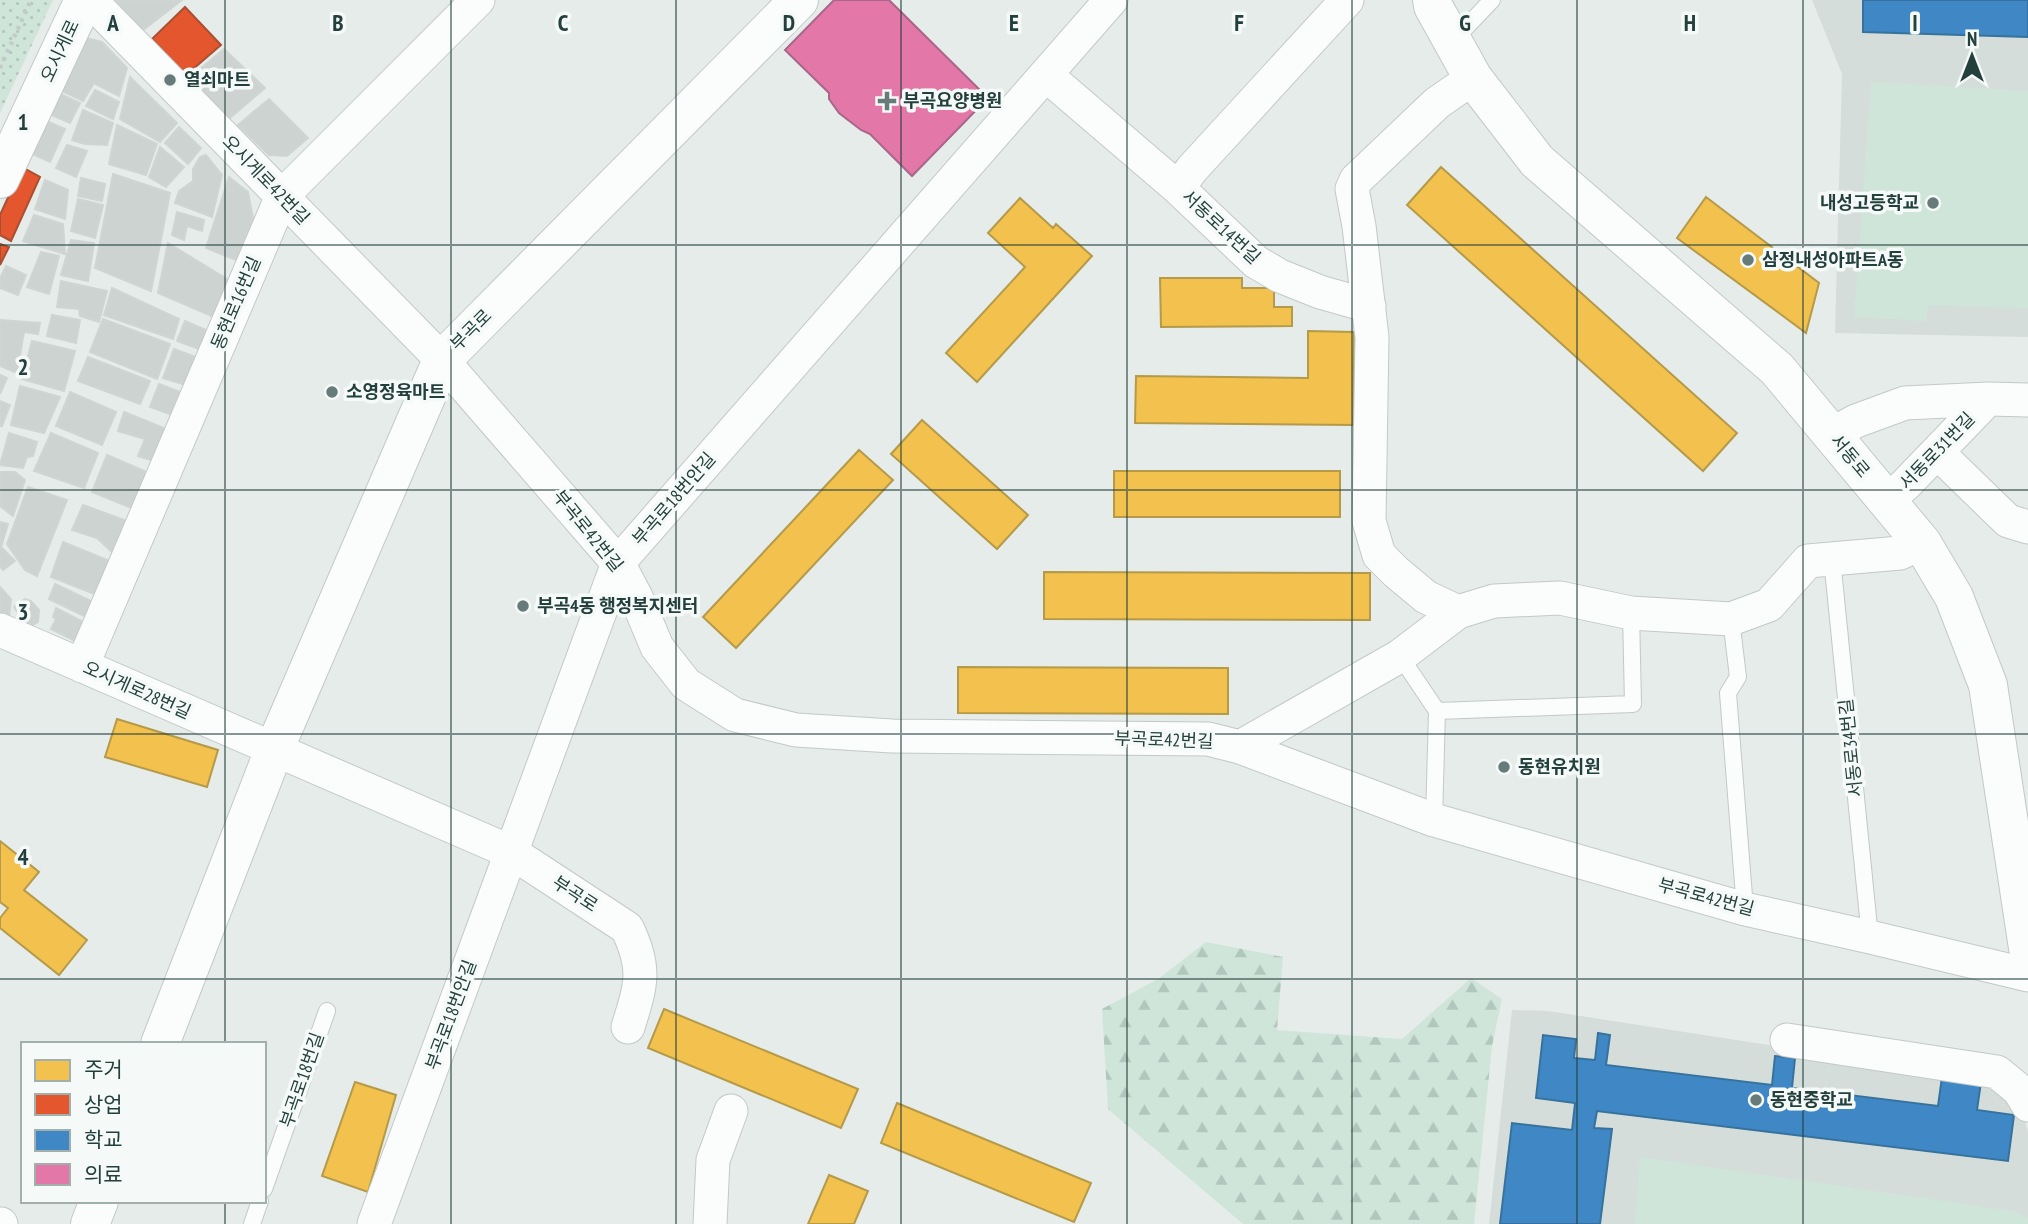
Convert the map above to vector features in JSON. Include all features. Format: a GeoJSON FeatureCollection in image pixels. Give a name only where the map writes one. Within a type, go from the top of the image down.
{"type":"FeatureCollection","features":[{"type":"Feature","properties":{"kind":"main road","name":"오시게로"},"geometry":{"type":"LineString","coordinates":[[0,179],[10,130],[84,0]]}},
{"type":"Feature","properties":{"kind":"main road","name":"서동로"},"geometry":{"type":"LineString","coordinates":[[1432,0],[1473,78],[1537,161],[1777,369],[1922,543],[1954,597],[1988,685],[2028,948]]}},
{"type":"Feature","properties":{"kind":"main road","name":"부곡로"},"geometry":{"type":"LineString","coordinates":[[161,1042],[274,750],[442,360],[797,1]]}},
{"type":"Feature","properties":{"kind":"main road"},"geometry":{"type":"LineString","coordinates":[[90,1224],[98,1203]]}},
{"type":"Feature","properties":{"kind":"street","name":"오시게로42번길"},"geometry":{"type":"LineString","coordinates":[[90,0],[442,360]]}},
{"type":"Feature","properties":{"kind":"street","name":"동현로16번길"},"geometry":{"type":"LineString","coordinates":[[82,666],[282,196],[478,0]]}},
{"type":"Feature","properties":{"kind":"street","name":"부곡로18번안길"},"geometry":{"type":"LineString","coordinates":[[374,1224],[618,563],[1111,0]]}},
{"type":"Feature","properties":{"kind":"street","name":"서동로14번길"},"geometry":{"type":"LineString","coordinates":[[1347,0],[1192,169],[1178,188],[1256,262],[1280,276],[1320,292],[1369,306]]}},
{"type":"Feature","properties":{"kind":"street"},"geometry":{"type":"LineString","coordinates":[[1046,75],[1178,188]]}},
{"type":"Feature","properties":{"kind":"street"},"geometry":{"type":"LineString","coordinates":[[1458,612],[1426,597],[1379,555],[1369,521],[1372,337],[1352,189],[1356,180],[1437,103],[1473,78]]}},
{"type":"Feature","properties":{"kind":"street","name":"부곡로42번길"},"geometry":{"type":"LineString","coordinates":[[442,360],[618,563],[657,647],[686,684],[736,715],[796,730],[892,736],[1208,739],[1240,747],[1434,820],[1745,909],[2028,975]]}},
{"type":"Feature","properties":{"kind":"street"},"geometry":{"type":"LineString","coordinates":[[1832,434],[1856,421],[1905,404],[1988,398]]}},
{"type":"Feature","properties":{"kind":"street","name":"서동로31번길"},"geometry":{"type":"LineString","coordinates":[[1888,501],[1988,398],[2028,400]]}},
{"type":"Feature","properties":{"kind":"street"},"geometry":{"type":"LineString","coordinates":[[1937,452],[2008,522],[2028,527]]}},
{"type":"Feature","properties":{"kind":"street"},"geometry":{"type":"LineString","coordinates":[[1240,747],[1400,656],[1458,612],[1494,601],[1560,598],[1632,613],[1731,619],[1769,605],[1808,561],[1900,553],[1922,543]]}},
{"type":"Feature","properties":{"kind":"street","name":"오시게로28번길"},"geometry":{"type":"LineString","coordinates":[[0,630],[274,750]]}},
{"type":"Feature","properties":{"kind":"street","name":"부곡로"},"geometry":{"type":"LineString","coordinates":[[274,750],[511,852],[626,928],[636,948],[641,969],[639,993],[628,1027]]}},
{"type":"Feature","properties":{"kind":"street"},"geometry":{"type":"LineString","coordinates":[[1787,1040],[1997,1072],[2019,1090],[2028,1105]]}},
{"type":"Feature","properties":{"kind":"street"},"geometry":{"type":"LineString","coordinates":[[710,1224],[713,1160],[731,1111]]}},
{"type":"Feature","properties":{"kind":"lane"},"geometry":{"type":"LineString","coordinates":[[1452,41],[1492,0]]}},
{"type":"Feature","properties":{"kind":"lane","name":"서동로34번길"},"geometry":{"type":"LineString","coordinates":[[1832,559],[1870,937]]}},
{"type":"Feature","properties":{"kind":"lane"},"geometry":{"type":"LineString","coordinates":[[1437,710],[1633,704],[1632,613]]}},
{"type":"Feature","properties":{"kind":"lane"},"geometry":{"type":"LineString","coordinates":[[1731,619],[1738,677],[1728,693],[1745,909]]}},
{"type":"Feature","properties":{"kind":"lane"},"geometry":{"type":"LineString","coordinates":[[1400,656],[1437,710],[1434,820]]}},
{"type":"Feature","properties":{"kind":"lane","name":"부곡로18번길"},"geometry":{"type":"LineString","coordinates":[[266,1183],[327,1011]]}},
{"type":"Feature","properties":{"kind":"lane"},"geometry":{"type":"LineString","coordinates":[[252,1224],[259,1203]]}},
{"type":"Feature","properties":{"kind":"path"},"geometry":{"type":"LineString","coordinates":[[0,68],[31,0]]}},
{"type":"Feature","properties":{"kind":"shaded area","name":"내성고등학교"},"geometry":{"type":"Polygon","coordinates":[[[1812,0],[2028,0],[2028,337],[1835,333],[1842,74],[1812,0]]]}},
{"type":"Feature","properties":{"kind":"shaded area","name":"동현중학교"},"geometry":{"type":"Polygon","coordinates":[[[1512,1010],[1548,1011],[1996,1080],[2025,1120],[2028,1132],[2028,1224],[1489,1224],[1512,1010]]]}},
{"type":"Feature","properties":{"kind":"green space"},"geometry":{"type":"Polygon","coordinates":[[[0,0],[53,0],[0,113],[0,0]]]}},
{"type":"Feature","properties":{"kind":"green space"},"geometry":{"type":"Polygon","coordinates":[[[1871,82],[2028,91],[2028,308],[1929,305],[1926,321],[1854,317],[1871,82]]]}},
{"type":"Feature","properties":{"kind":"green space"},"geometry":{"type":"Polygon","coordinates":[[[1206,942],[1283,957],[1277,1030],[1402,1039],[1471,978],[1502,999],[1492,1046],[1474,1224],[1243,1224],[1108,1109],[1102,1009],[1158,979],[1206,942]]]}},
{"type":"Feature","properties":{"kind":"green space"},"geometry":{"type":"Polygon","coordinates":[[[1640,1157],[2013,1211],[2028,1218],[2028,1224],[1635,1224],[1640,1157]]]}},
{"type":"Feature","properties":{"kind":"building: 주거"},"geometry":{"type":"Polygon","coordinates":[[[1441,167],[1737,433],[1703,471],[1407,205],[1441,167]]]}},
{"type":"Feature","properties":{"kind":"building: 주거","name":"삼정내성아파트A동"},"geometry":{"type":"Polygon","coordinates":[[[1706,197],[1819,283],[1806,333],[1677,238],[1706,197]]]}},
{"type":"Feature","properties":{"kind":"building: 주거"},"geometry":{"type":"Polygon","coordinates":[[[1020,198],[1053,228],[1056,224],[1092,256],[977,382],[946,353],[1025,267],[988,233],[1020,198]]]}},
{"type":"Feature","properties":{"kind":"building: 주거"},"geometry":{"type":"Polygon","coordinates":[[[1160,278],[1242,278],[1242,288],[1274,288],[1274,307],[1292,307],[1292,326],[1161,327],[1160,278]]]}},
{"type":"Feature","properties":{"kind":"building: 주거"},"geometry":{"type":"Polygon","coordinates":[[[1308,331],[1354,332],[1353,425],[1135,423],[1136,376],[1308,378],[1308,331]]]}},
{"type":"Feature","properties":{"kind":"building: 주거"},"geometry":{"type":"Polygon","coordinates":[[[922,420],[1028,515],[997,549],[891,454],[922,420]]]}},
{"type":"Feature","properties":{"kind":"building: 주거"},"geometry":{"type":"Polygon","coordinates":[[[859,450],[893,480],[736,648],[703,617],[859,450]]]}},
{"type":"Feature","properties":{"kind":"building: 주거"},"geometry":{"type":"Polygon","coordinates":[[[1114,471],[1340,471],[1340,517],[1114,517],[1114,471]]]}},
{"type":"Feature","properties":{"kind":"building: 주거"},"geometry":{"type":"Polygon","coordinates":[[[1044,572],[1370,573],[1370,620],[1044,619],[1044,572]]]}},
{"type":"Feature","properties":{"kind":"building: 주거"},"geometry":{"type":"Polygon","coordinates":[[[958,667],[1228,668],[1228,714],[958,713],[958,667]]]}},
{"type":"Feature","properties":{"kind":"building: 주거"},"geometry":{"type":"Polygon","coordinates":[[[117,719],[218,750],[207,787],[105,757],[117,719]]]}},
{"type":"Feature","properties":{"kind":"building: 주거"},"geometry":{"type":"Polygon","coordinates":[[[0,841],[39,872],[24,890],[87,940],[59,975],[0,928],[0,918],[8,908],[0,902],[0,841]]]}},
{"type":"Feature","properties":{"kind":"building: 주거"},"geometry":{"type":"Polygon","coordinates":[[[664,1009],[858,1089],[841,1128],[648,1048],[664,1009]]]}},
{"type":"Feature","properties":{"kind":"building: 주거"},"geometry":{"type":"Polygon","coordinates":[[[355,1082],[396,1095],[368,1192],[322,1176],[355,1082]]]}},
{"type":"Feature","properties":{"kind":"building: 주거"},"geometry":{"type":"Polygon","coordinates":[[[897,1103],[1091,1183],[1074,1222],[881,1143],[897,1103]]]}},
{"type":"Feature","properties":{"kind":"building: 주거"},"geometry":{"type":"Polygon","coordinates":[[[829,1175],[868,1191],[854,1224],[808,1224],[829,1175]]]}},
{"type":"Feature","properties":{"kind":"building: 상업"},"geometry":{"type":"Polygon","coordinates":[[[185,7],[221,45],[186,75],[152,39],[185,7]]]}},
{"type":"Feature","properties":{"kind":"building: 상업"},"geometry":{"type":"Polygon","coordinates":[[[22,167],[40,177],[11,241],[0,235],[0,215],[22,167]]]}},
{"type":"Feature","properties":{"kind":"building: 상업"},"geometry":{"type":"Polygon","coordinates":[[[0,244],[9,247],[0,265],[0,244]]]}},
{"type":"Feature","properties":{"kind":"building: 학교"},"geometry":{"type":"Polygon","coordinates":[[[1863,0],[2028,0],[2028,37],[1863,32],[1863,0]]]}},
{"type":"Feature","properties":{"kind":"building: 학교"},"geometry":{"type":"Polygon","coordinates":[[[1598,1033],[1610,1035],[1606,1065],[1772,1085],[1775,1056],[1795,1058],[1792,1088],[1938,1106],[1942,1077],[1981,1082],[1977,1110],[2014,1115],[2008,1161],[1597,1111],[1594,1128],[1612,1129],[1600,1224],[1500,1224],[1512,1123],[1572,1130],[1575,1103],[1536,1098],[1543,1035],[1576,1039],[1574,1058],[1595,1060],[1598,1033]]]}},
{"type":"Feature","properties":{"kind":"building: 의료"},"geometry":{"type":"Polygon","coordinates":[[[834,0],[889,0],[988,98],[912,176],[870,134],[839,113],[829,99],[829,93],[785,50],[834,0]]]}},
{"type":"Feature","properties":{"kind":"building: 기타"},"geometry":{"type":"Polygon","coordinates":[[[115,0],[182,0],[142,31],[115,0]]]}},
{"type":"Feature","properties":{"kind":"building: 기타"},"geometry":{"type":"Polygon","coordinates":[[[86,38],[102,42],[127,68],[119,96],[94,83],[83,101],[60,90],[86,38]]]}},
{"type":"Feature","properties":{"kind":"building: 기타"},"geometry":{"type":"Polygon","coordinates":[[[224,49],[265,88],[229,119],[188,79],[224,49]]]}},
{"type":"Feature","properties":{"kind":"building: 기타"},"geometry":{"type":"Polygon","coordinates":[[[130,77],[177,123],[160,142],[120,119],[130,77]]]}},
{"type":"Feature","properties":{"kind":"building: 기타"},"geometry":{"type":"Polygon","coordinates":[[[95,90],[119,102],[113,119],[86,106],[95,90]]]}},
{"type":"Feature","properties":{"kind":"building: 기타"},"geometry":{"type":"Polygon","coordinates":[[[58,93],[80,103],[70,123],[47,113],[58,93]]]}},
{"type":"Feature","properties":{"kind":"building: 기타"},"geometry":{"type":"Polygon","coordinates":[[[269,99],[308,138],[287,156],[269,155],[238,125],[269,99]]]}},
{"type":"Feature","properties":{"kind":"building: 기타"},"geometry":{"type":"Polygon","coordinates":[[[83,110],[113,123],[107,145],[85,144],[72,140],[83,110]]]}},
{"type":"Feature","properties":{"kind":"building: 기타"},"geometry":{"type":"Polygon","coordinates":[[[44,120],[65,129],[50,162],[28,152],[44,120]]]}},
{"type":"Feature","properties":{"kind":"building: 기타"},"geometry":{"type":"Polygon","coordinates":[[[117,125],[157,144],[146,175],[109,164],[117,125]]]}},
{"type":"Feature","properties":{"kind":"building: 기타"},"geometry":{"type":"Polygon","coordinates":[[[179,127],[201,148],[188,164],[165,143],[179,127]]]}},
{"type":"Feature","properties":{"kind":"building: 기타"},"geometry":{"type":"Polygon","coordinates":[[[67,145],[87,151],[76,177],[56,168],[67,145]]]}},
{"type":"Feature","properties":{"kind":"building: 기타"},"geometry":{"type":"Polygon","coordinates":[[[160,147],[184,167],[166,187],[149,177],[160,147]]]}},
{"type":"Feature","properties":{"kind":"building: 기타"},"geometry":{"type":"Polygon","coordinates":[[[206,155],[222,175],[212,217],[175,203],[179,191],[193,181],[193,169],[200,157],[206,155]]]}},
{"type":"Feature","properties":{"kind":"building: 기타"},"geometry":{"type":"Polygon","coordinates":[[[113,174],[170,193],[151,291],[95,268],[113,174]]]}},
{"type":"Feature","properties":{"kind":"building: 기타"},"geometry":{"type":"Polygon","coordinates":[[[229,177],[248,192],[253,218],[236,260],[206,248],[229,177]]]}},
{"type":"Feature","properties":{"kind":"building: 기타"},"geometry":{"type":"Polygon","coordinates":[[[81,178],[105,184],[102,201],[78,196],[81,178]]]}},
{"type":"Feature","properties":{"kind":"building: 기타"},"geometry":{"type":"Polygon","coordinates":[[[45,180],[68,190],[65,219],[35,209],[45,180]]]}},
{"type":"Feature","properties":{"kind":"building: 기타"},"geometry":{"type":"Polygon","coordinates":[[[78,199],[103,205],[95,238],[71,231],[78,199]]]}},
{"type":"Feature","properties":{"kind":"building: 기타"},"geometry":{"type":"Polygon","coordinates":[[[177,212],[204,220],[202,231],[187,226],[184,240],[172,235],[177,212]]]}},
{"type":"Feature","properties":{"kind":"building: 기타"},"geometry":{"type":"Polygon","coordinates":[[[34,215],[63,224],[65,254],[23,241],[34,215]]]}},
{"type":"Feature","properties":{"kind":"building: 기타"},"geometry":{"type":"Polygon","coordinates":[[[71,240],[94,243],[88,281],[61,275],[71,240]]]}},
{"type":"Feature","properties":{"kind":"building: 기타"},"geometry":{"type":"Polygon","coordinates":[[[168,243],[230,281],[216,318],[158,293],[168,243]]]}},
{"type":"Feature","properties":{"kind":"building: 기타"},"geometry":{"type":"Polygon","coordinates":[[[41,252],[59,256],[49,294],[27,287],[41,252]]]}},
{"type":"Feature","properties":{"kind":"building: 기타"},"geometry":{"type":"Polygon","coordinates":[[[6,266],[26,275],[18,295],[0,288],[0,278],[6,266]]]}},
{"type":"Feature","properties":{"kind":"building: 기타"},"geometry":{"type":"Polygon","coordinates":[[[61,281],[107,291],[99,322],[80,316],[79,309],[57,307],[61,281]]]}},
{"type":"Feature","properties":{"kind":"building: 기타"},"geometry":{"type":"Polygon","coordinates":[[[112,288],[179,319],[173,339],[104,315],[112,288]]]}},
{"type":"Feature","properties":{"kind":"building: 기타"},"geometry":{"type":"Polygon","coordinates":[[[52,315],[80,320],[76,343],[47,336],[52,315]]]}},
{"type":"Feature","properties":{"kind":"building: 기타"},"geometry":{"type":"Polygon","coordinates":[[[103,319],[170,344],[157,379],[90,352],[103,319]]]}},
{"type":"Feature","properties":{"kind":"building: 기타"},"geometry":{"type":"Polygon","coordinates":[[[0,320],[40,323],[38,334],[24,332],[17,373],[0,366],[0,320]]]}},
{"type":"Feature","properties":{"kind":"building: 기타"},"geometry":{"type":"Polygon","coordinates":[[[185,321],[206,330],[199,349],[177,341],[185,321]]]}},
{"type":"Feature","properties":{"kind":"building: 기타"},"geometry":{"type":"Polygon","coordinates":[[[32,341],[75,351],[64,391],[22,379],[32,341]]]}},
{"type":"Feature","properties":{"kind":"building: 기타"},"geometry":{"type":"Polygon","coordinates":[[[174,349],[196,357],[186,385],[163,378],[174,349]]]}},
{"type":"Feature","properties":{"kind":"building: 기타"},"geometry":{"type":"Polygon","coordinates":[[[88,357],[150,381],[140,404],[78,381],[88,357]]]}},
{"type":"Feature","properties":{"kind":"building: 기타"},"geometry":{"type":"Polygon","coordinates":[[[0,375],[7,378],[0,394],[0,375]]]}},
{"type":"Feature","properties":{"kind":"building: 기타"},"geometry":{"type":"Polygon","coordinates":[[[159,384],[183,393],[175,416],[150,407],[159,384]]]}},
{"type":"Feature","properties":{"kind":"building: 기타"},"geometry":{"type":"Polygon","coordinates":[[[20,386],[60,397],[44,433],[11,425],[20,386]]]}},
{"type":"Feature","properties":{"kind":"building: 기타"},"geometry":{"type":"Polygon","coordinates":[[[70,392],[116,412],[102,445],[56,426],[70,392]]]}},
{"type":"Feature","properties":{"kind":"building: 기타"},"geometry":{"type":"Polygon","coordinates":[[[0,401],[10,405],[2,426],[0,426],[0,401]]]}},
{"type":"Feature","properties":{"kind":"building: 기타"},"geometry":{"type":"Polygon","coordinates":[[[124,412],[169,430],[158,462],[138,456],[145,439],[118,431],[124,412]]]}},
{"type":"Feature","properties":{"kind":"building: 기타"},"geometry":{"type":"Polygon","coordinates":[[[9,433],[37,442],[33,456],[27,457],[23,468],[0,465],[9,433]]]}},
{"type":"Feature","properties":{"kind":"building: 기타"},"geometry":{"type":"Polygon","coordinates":[[[51,433],[98,453],[84,488],[34,471],[51,433]]]}},
{"type":"Feature","properties":{"kind":"building: 기타"},"geometry":{"type":"Polygon","coordinates":[[[107,455],[149,473],[134,509],[92,492],[107,455]]]}},
{"type":"Feature","properties":{"kind":"building: 기타"},"geometry":{"type":"Polygon","coordinates":[[[1,472],[15,472],[25,480],[13,516],[0,506],[1,472]]]}},
{"type":"Feature","properties":{"kind":"building: 기타"},"geometry":{"type":"Polygon","coordinates":[[[28,487],[67,500],[37,576],[25,570],[7,544],[28,487]]]}},
{"type":"Feature","properties":{"kind":"building: 기타"},"geometry":{"type":"Polygon","coordinates":[[[83,505],[127,521],[112,552],[97,538],[72,530],[83,505]]]}},
{"type":"Feature","properties":{"kind":"building: 기타"},"geometry":{"type":"Polygon","coordinates":[[[0,522],[8,524],[1,547],[15,561],[3,570],[0,566],[0,522]]]}},
{"type":"Feature","properties":{"kind":"building: 기타"},"geometry":{"type":"Polygon","coordinates":[[[63,542],[112,562],[97,595],[51,577],[63,542]]]}},
{"type":"Feature","properties":{"kind":"building: 기타"},"geometry":{"type":"Polygon","coordinates":[[[55,584],[93,602],[86,617],[49,599],[55,584]]]}},
{"type":"Feature","properties":{"kind":"building: 기타"},"geometry":{"type":"Polygon","coordinates":[[[0,587],[11,599],[9,617],[0,613],[0,587]]]}},
{"type":"Feature","properties":{"kind":"building: 기타"},"geometry":{"type":"Polygon","coordinates":[[[25,599],[31,601],[39,610],[38,622],[28,628],[14,607],[25,599]]]}},
{"type":"Feature","properties":{"kind":"building: 기타"},"geometry":{"type":"Polygon","coordinates":[[[56,608],[83,622],[75,641],[51,629],[56,619],[53,617],[56,608]]]}},
{"type":"Feature","properties":{"kind":"place","name":"열쇠마트"},"geometry":{"type":"Point","coordinates":[170,80]}},
{"type":"Feature","properties":{"kind":"place","name":"부곡요양병원"},"geometry":{"type":"Point","coordinates":[887,101]}},
{"type":"Feature","properties":{"kind":"place","name":"내성고등학교"},"geometry":{"type":"Point","coordinates":[1933,203]}},
{"type":"Feature","properties":{"kind":"place","name":"삼정내성아파트A동"},"geometry":{"type":"Point","coordinates":[1748,260]}},
{"type":"Feature","properties":{"kind":"place","name":"소영정육마트"},"geometry":{"type":"Point","coordinates":[332,392]}},
{"type":"Feature","properties":{"kind":"place","name":"부곡4동 행정복지센터"},"geometry":{"type":"Point","coordinates":[523,606]}},
{"type":"Feature","properties":{"kind":"place","name":"동현유치원"},"geometry":{"type":"Point","coordinates":[1504,767]}},
{"type":"Feature","properties":{"kind":"place","name":"동현중학교"},"geometry":{"type":"Point","coordinates":[1756,1100]}}]}
